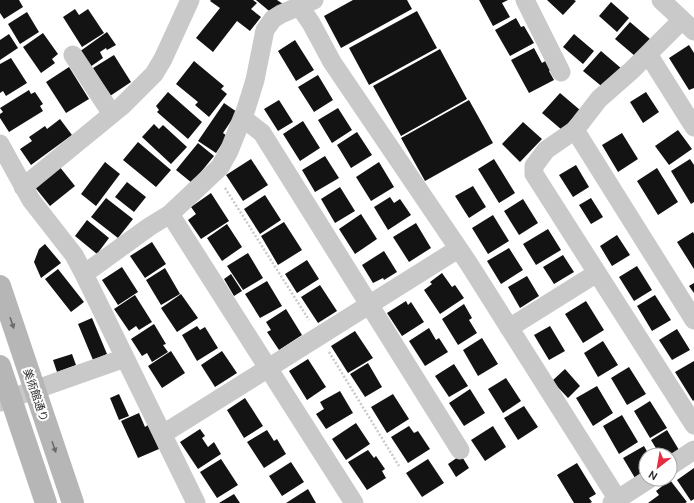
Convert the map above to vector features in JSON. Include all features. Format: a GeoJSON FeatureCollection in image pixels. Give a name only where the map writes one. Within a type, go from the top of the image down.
{"type":"FeatureCollection","features":[{"type":"Feature","properties":{"kind":"street"},"geometry":{"type":"LineString","coordinates":[[23,186],[112,114],[145,84],[157,70],[163,59],[190,0]]}},
{"type":"Feature","properties":{"kind":"street"},"geometry":{"type":"LineString","coordinates":[[525,0],[561,72]]}},
{"type":"Feature","properties":{"kind":"street"},"geometry":{"type":"LineString","coordinates":[[661,0],[688,25],[648,54],[599,100],[574,130],[546,150],[534,166],[534,174],[694,425]]}},
{"type":"Feature","properties":{"kind":"street"},"geometry":{"type":"LineString","coordinates":[[84,274],[149,227],[170,214],[220,167],[229,151],[242,120],[255,80],[265,30],[273,19],[307,3],[311,23],[332,62],[458,249],[470,264],[617,502],[638,487]]}},
{"type":"Feature","properties":{"kind":"street"},"geometry":{"type":"LineString","coordinates":[[648,54],[694,127]]}},
{"type":"Feature","properties":{"kind":"street"},"geometry":{"type":"LineString","coordinates":[[73,56],[112,114]]}},
{"type":"Feature","properties":{"kind":"street"},"geometry":{"type":"LineString","coordinates":[[242,120],[248,122],[262,133],[460,450]]}},
{"type":"Feature","properties":{"kind":"street"},"geometry":{"type":"LineString","coordinates":[[574,130],[694,320]]}},
{"type":"Feature","properties":{"kind":"street"},"geometry":{"type":"LineString","coordinates":[[0,144],[30,200],[74,255],[164,434],[196,503]]}},
{"type":"Feature","properties":{"kind":"street"},"geometry":{"type":"LineString","coordinates":[[170,214],[354,503]]}},
{"type":"Feature","properties":{"kind":"street"},"geometry":{"type":"LineString","coordinates":[[164,434],[458,249]]}},
{"type":"Feature","properties":{"kind":"street"},"geometry":{"type":"LineString","coordinates":[[509,328],[597,273]]}},
{"type":"Feature","properties":{"kind":"street","name":"美術館通り"},"geometry":{"type":"LineString","coordinates":[[0,286],[73,503]]}},
{"type":"Feature","properties":{"kind":"street"},"geometry":{"type":"LineString","coordinates":[[5,400],[125,358]]}},
{"type":"Feature","properties":{"kind":"street"},"geometry":{"type":"LineString","coordinates":[[0,366],[5,400],[46,503]]}},
{"type":"Feature","properties":{"kind":"street"},"geometry":{"type":"LineString","coordinates":[[678,461],[694,450]]}},
{"type":"Feature","properties":{"kind":"building"},"geometry":{"type":"Polygon","coordinates":[[[0,0],[19,0],[23,7],[4,19],[0,13],[0,0]]]}},
{"type":"Feature","properties":{"kind":"building"},"geometry":{"type":"Polygon","coordinates":[[[253,0],[257,3],[251,9],[261,17],[250,31],[237,21],[213,52],[196,38],[220,8],[210,1],[253,0]]]}},
{"type":"Feature","properties":{"kind":"building"},"geometry":{"type":"Polygon","coordinates":[[[256,0],[277,0],[283,4],[274,15],[256,0]]]}},
{"type":"Feature","properties":{"kind":"building"},"geometry":{"type":"Polygon","coordinates":[[[353,0],[407,0],[412,9],[341,48],[324,16],[353,0]]]}},
{"type":"Feature","properties":{"kind":"building"},"geometry":{"type":"Polygon","coordinates":[[[479,0],[508,0],[502,3],[510,17],[493,26],[479,0]]]}},
{"type":"Feature","properties":{"kind":"building"},"geometry":{"type":"Polygon","coordinates":[[[547,0],[574,0],[576,1],[563,15],[547,0]]]}},
{"type":"Feature","properties":{"kind":"building"},"geometry":{"type":"Polygon","coordinates":[[[611,2],[629,18],[617,32],[599,16],[611,2]]]}},
{"type":"Feature","properties":{"kind":"building"},"geometry":{"type":"Polygon","coordinates":[[[75,9],[79,15],[88,9],[104,33],[82,47],[63,17],[75,9]]]}},
{"type":"Feature","properties":{"kind":"building"},"geometry":{"type":"Polygon","coordinates":[[[417,11],[437,48],[369,85],[349,48],[417,11]]]}},
{"type":"Feature","properties":{"kind":"building"},"geometry":{"type":"Polygon","coordinates":[[[27,12],[39,32],[20,44],[8,24],[27,12]]]}},
{"type":"Feature","properties":{"kind":"building"},"geometry":{"type":"Polygon","coordinates":[[[516,18],[521,27],[524,26],[534,43],[510,56],[495,30],[516,18]]]}},
{"type":"Feature","properties":{"kind":"building"},"geometry":{"type":"Polygon","coordinates":[[[630,22],[650,39],[635,56],[615,39],[630,22]]]}},
{"type":"Feature","properties":{"kind":"building"},"geometry":{"type":"Polygon","coordinates":[[[107,32],[116,45],[107,50],[106,48],[100,52],[103,58],[90,67],[79,52],[107,32]]]}},
{"type":"Feature","properties":{"kind":"building"},"geometry":{"type":"Polygon","coordinates":[[[43,33],[58,54],[52,59],[55,63],[41,73],[23,47],[43,33]]]}},
{"type":"Feature","properties":{"kind":"building"},"geometry":{"type":"Polygon","coordinates":[[[9,34],[18,48],[0,60],[0,40],[9,34]]]}},
{"type":"Feature","properties":{"kind":"building"},"geometry":{"type":"Polygon","coordinates":[[[574,34],[594,51],[583,64],[563,47],[574,34]]]}},
{"type":"Feature","properties":{"kind":"building"},"geometry":{"type":"Polygon","coordinates":[[[295,40],[314,70],[296,81],[278,51],[295,40]]]}},
{"type":"Feature","properties":{"kind":"building"},"geometry":{"type":"Polygon","coordinates":[[[689,45],[694,53],[694,88],[689,90],[669,58],[689,45]]]}},
{"type":"Feature","properties":{"kind":"building"},"geometry":{"type":"Polygon","coordinates":[[[534,48],[542,63],[547,60],[552,69],[549,71],[554,80],[529,93],[511,60],[534,48]]]}},
{"type":"Feature","properties":{"kind":"building"},"geometry":{"type":"Polygon","coordinates":[[[440,49],[467,99],[401,136],[373,86],[440,49]]]}},
{"type":"Feature","properties":{"kind":"building"},"geometry":{"type":"Polygon","coordinates":[[[601,51],[622,69],[605,89],[583,71],[601,51]]]}},
{"type":"Feature","properties":{"kind":"building"},"geometry":{"type":"Polygon","coordinates":[[[114,55],[131,82],[110,96],[93,68],[114,55]]]}},
{"type":"Feature","properties":{"kind":"building"},"geometry":{"type":"Polygon","coordinates":[[[11,58],[27,83],[6,96],[3,91],[0,93],[0,64],[11,58]]]}},
{"type":"Feature","properties":{"kind":"building"},"geometry":{"type":"Polygon","coordinates":[[[194,61],[224,86],[221,89],[227,94],[209,117],[195,105],[198,102],[176,84],[194,61]]]}},
{"type":"Feature","properties":{"kind":"building"},"geometry":{"type":"Polygon","coordinates":[[[69,67],[89,99],[66,113],[46,82],[69,67]]]}},
{"type":"Feature","properties":{"kind":"building"},"geometry":{"type":"Polygon","coordinates":[[[318,75],[333,100],[314,112],[298,87],[318,75]]]}},
{"type":"Feature","properties":{"kind":"building"},"geometry":{"type":"Polygon","coordinates":[[[29,90],[31,94],[35,92],[43,104],[40,106],[43,111],[9,132],[0,118],[0,114],[3,112],[0,108],[29,90]]]}},
{"type":"Feature","properties":{"kind":"building"},"geometry":{"type":"Polygon","coordinates":[[[168,92],[202,122],[188,139],[157,112],[159,110],[156,106],[168,92]]]}},
{"type":"Feature","properties":{"kind":"building"},"geometry":{"type":"Polygon","coordinates":[[[646,92],[659,112],[643,123],[630,102],[646,92]]]}},
{"type":"Feature","properties":{"kind":"building"},"geometry":{"type":"Polygon","coordinates":[[[560,93],[580,110],[562,130],[542,113],[560,93]]]}},
{"type":"Feature","properties":{"kind":"building"},"geometry":{"type":"Polygon","coordinates":[[[279,100],[293,122],[278,131],[264,109],[279,100]]]}},
{"type":"Feature","properties":{"kind":"building"},"geometry":{"type":"Polygon","coordinates":[[[469,100],[493,143],[425,181],[401,138],[469,100]]]}},
{"type":"Feature","properties":{"kind":"building"},"geometry":{"type":"Polygon","coordinates":[[[224,103],[237,112],[223,133],[227,136],[216,153],[198,141],[224,103]]]}},
{"type":"Feature","properties":{"kind":"building"},"geometry":{"type":"Polygon","coordinates":[[[338,108],[352,130],[332,143],[318,120],[338,108]]]}},
{"type":"Feature","properties":{"kind":"building"},"geometry":{"type":"Polygon","coordinates":[[[60,119],[72,135],[31,165],[20,149],[32,141],[29,137],[45,126],[47,129],[60,119]]]}},
{"type":"Feature","properties":{"kind":"building"},"geometry":{"type":"Polygon","coordinates":[[[303,121],[320,148],[300,161],[283,134],[303,121]]]}},
{"type":"Feature","properties":{"kind":"building"},"geometry":{"type":"Polygon","coordinates":[[[523,122],[542,139],[520,162],[502,144],[523,122]]]}},
{"type":"Feature","properties":{"kind":"building"},"geometry":{"type":"Polygon","coordinates":[[[154,124],[159,129],[163,125],[187,147],[171,164],[142,137],[154,124]]]}},
{"type":"Feature","properties":{"kind":"building"},"geometry":{"type":"Polygon","coordinates":[[[678,130],[692,149],[669,165],[655,146],[678,130]]]}},
{"type":"Feature","properties":{"kind":"building"},"geometry":{"type":"Polygon","coordinates":[[[357,132],[372,155],[351,168],[337,145],[357,132]]]}},
{"type":"Feature","properties":{"kind":"building"},"geometry":{"type":"Polygon","coordinates":[[[622,133],[638,159],[618,172],[602,145],[622,133]]]}},
{"type":"Feature","properties":{"kind":"building"},"geometry":{"type":"Polygon","coordinates":[[[138,142],[171,170],[156,187],[123,160],[138,142]]]}},
{"type":"Feature","properties":{"kind":"building"},"geometry":{"type":"Polygon","coordinates":[[[198,143],[214,156],[192,183],[176,170],[198,143]]]}},
{"type":"Feature","properties":{"kind":"building"},"geometry":{"type":"Polygon","coordinates":[[[325,156],[339,178],[315,192],[302,170],[325,156]]]}},
{"type":"Feature","properties":{"kind":"building"},"geometry":{"type":"Polygon","coordinates":[[[251,159],[268,185],[243,201],[226,175],[251,159]]]}},
{"type":"Feature","properties":{"kind":"building"},"geometry":{"type":"Polygon","coordinates":[[[494,159],[515,193],[499,203],[478,169],[494,159]]]}},
{"type":"Feature","properties":{"kind":"building"},"geometry":{"type":"Polygon","coordinates":[[[690,159],[694,165],[694,202],[691,204],[671,171],[690,159]]]}},
{"type":"Feature","properties":{"kind":"building"},"geometry":{"type":"Polygon","coordinates":[[[105,162],[120,174],[96,206],[81,194],[105,162]]]}},
{"type":"Feature","properties":{"kind":"building"},"geometry":{"type":"Polygon","coordinates":[[[379,162],[394,187],[371,201],[356,177],[379,162]]]}},
{"type":"Feature","properties":{"kind":"building"},"geometry":{"type":"Polygon","coordinates":[[[576,165],[589,187],[573,197],[559,175],[576,165]]]}},
{"type":"Feature","properties":{"kind":"building"},"geometry":{"type":"Polygon","coordinates":[[[59,166],[75,186],[50,206],[34,186],[59,166]]]}},
{"type":"Feature","properties":{"kind":"building"},"geometry":{"type":"Polygon","coordinates":[[[657,168],[678,202],[658,215],[637,181],[657,168]]]}},
{"type":"Feature","properties":{"kind":"building"},"geometry":{"type":"Polygon","coordinates":[[[127,182],[146,197],[134,212],[115,197],[127,182]]]}},
{"type":"Feature","properties":{"kind":"building"},"geometry":{"type":"Polygon","coordinates":[[[473,186],[486,207],[469,218],[455,196],[473,186]]]}},
{"type":"Feature","properties":{"kind":"building"},"geometry":{"type":"Polygon","coordinates":[[[340,187],[355,211],[335,223],[321,199],[340,187]]]}},
{"type":"Feature","properties":{"kind":"building"},"geometry":{"type":"Polygon","coordinates":[[[211,193],[229,221],[201,239],[188,220],[196,214],[191,207],[211,193]]]}},
{"type":"Feature","properties":{"kind":"building"},"geometry":{"type":"Polygon","coordinates":[[[265,195],[281,220],[260,234],[244,209],[265,195]]]}},
{"type":"Feature","properties":{"kind":"building"},"geometry":{"type":"Polygon","coordinates":[[[390,197],[394,203],[400,199],[411,215],[388,230],[374,207],[390,197]]]}},
{"type":"Feature","properties":{"kind":"building"},"geometry":{"type":"Polygon","coordinates":[[[106,198],[133,219],[118,238],[91,217],[106,198]]]}},
{"type":"Feature","properties":{"kind":"building"},"geometry":{"type":"Polygon","coordinates":[[[591,198],[603,217],[591,224],[579,205],[591,198]]]}},
{"type":"Feature","properties":{"kind":"building"},"geometry":{"type":"Polygon","coordinates":[[[523,199],[538,223],[519,235],[504,211],[523,199]]]}},
{"type":"Feature","properties":{"kind":"building"},"geometry":{"type":"Polygon","coordinates":[[[361,214],[377,239],[355,254],[339,229],[361,214]]]}},
{"type":"Feature","properties":{"kind":"building"},"geometry":{"type":"Polygon","coordinates":[[[493,215],[509,241],[488,254],[472,228],[493,215]]]}},
{"type":"Feature","properties":{"kind":"building"},"geometry":{"type":"Polygon","coordinates":[[[87,220],[109,238],[97,254],[75,236],[87,220]]]}},
{"type":"Feature","properties":{"kind":"building"},"geometry":{"type":"Polygon","coordinates":[[[284,222],[302,250],[278,265],[261,236],[284,222]]]}},
{"type":"Feature","properties":{"kind":"building"},"geometry":{"type":"Polygon","coordinates":[[[416,223],[431,248],[409,262],[393,237],[416,223]]]}},
{"type":"Feature","properties":{"kind":"building"},"geometry":{"type":"Polygon","coordinates":[[[227,224],[242,247],[222,261],[207,238],[227,224]]]}},
{"type":"Feature","properties":{"kind":"building"},"geometry":{"type":"Polygon","coordinates":[[[548,229],[561,250],[536,265],[523,244],[548,229]]]}},
{"type":"Feature","properties":{"kind":"building"},"geometry":{"type":"Polygon","coordinates":[[[693,232],[694,234],[694,269],[677,242],[693,232]]]}},
{"type":"Feature","properties":{"kind":"building"},"geometry":{"type":"Polygon","coordinates":[[[617,235],[630,255],[612,266],[600,246],[617,235]]]}},
{"type":"Feature","properties":{"kind":"building"},"geometry":{"type":"Polygon","coordinates":[[[152,242],[166,264],[145,278],[130,256],[152,242]]]}},
{"type":"Feature","properties":{"kind":"building"},"geometry":{"type":"Polygon","coordinates":[[[45,244],[61,263],[41,278],[34,262],[39,249],[45,244]]]}},
{"type":"Feature","properties":{"kind":"building"},"geometry":{"type":"Polygon","coordinates":[[[509,248],[523,270],[501,284],[487,261],[509,248]]]}},
{"type":"Feature","properties":{"kind":"building"},"geometry":{"type":"Polygon","coordinates":[[[384,251],[397,272],[384,280],[383,278],[373,283],[362,265],[384,251]]]}},
{"type":"Feature","properties":{"kind":"building"},"geometry":{"type":"Polygon","coordinates":[[[248,253],[263,278],[243,290],[227,266],[248,253]]]}},
{"type":"Feature","properties":{"kind":"building"},"geometry":{"type":"Polygon","coordinates":[[[563,255],[574,272],[554,284],[543,267],[563,255]]]}},
{"type":"Feature","properties":{"kind":"building"},"geometry":{"type":"Polygon","coordinates":[[[307,260],[319,279],[297,293],[285,274],[307,260]]]}},
{"type":"Feature","properties":{"kind":"building"},"geometry":{"type":"Polygon","coordinates":[[[637,266],[652,290],[634,301],[619,277],[637,266]]]}},
{"type":"Feature","properties":{"kind":"building"},"geometry":{"type":"Polygon","coordinates":[[[122,267],[138,292],[118,305],[102,280],[122,267]]]}},
{"type":"Feature","properties":{"kind":"building"},"geometry":{"type":"Polygon","coordinates":[[[165,268],[180,294],[161,305],[146,280],[165,268]]]}},
{"type":"Feature","properties":{"kind":"building"},"geometry":{"type":"Polygon","coordinates":[[[58,269],[84,302],[71,312],[45,279],[58,269]]]}},
{"type":"Feature","properties":{"kind":"building"},"geometry":{"type":"Polygon","coordinates":[[[442,273],[452,287],[455,285],[464,298],[440,314],[424,290],[432,284],[430,282],[442,273]]]}},
{"type":"Feature","properties":{"kind":"building"},"geometry":{"type":"Polygon","coordinates":[[[231,274],[242,291],[234,296],[224,279],[231,274]]]}},
{"type":"Feature","properties":{"kind":"building"},"geometry":{"type":"Polygon","coordinates":[[[527,276],[539,296],[520,308],[508,287],[527,276]]]}},
{"type":"Feature","properties":{"kind":"building"},"geometry":{"type":"Polygon","coordinates":[[[267,281],[282,306],[260,318],[245,294],[267,281]]]}},
{"type":"Feature","properties":{"kind":"building"},"geometry":{"type":"Polygon","coordinates":[[[694,283],[694,293],[689,286],[694,283]]]}},
{"type":"Feature","properties":{"kind":"building"},"geometry":{"type":"Polygon","coordinates":[[[320,285],[337,311],[318,323],[301,297],[320,285]]]}},
{"type":"Feature","properties":{"kind":"building"},"geometry":{"type":"Polygon","coordinates":[[[181,294],[198,318],[177,332],[161,308],[181,294]]]}},
{"type":"Feature","properties":{"kind":"building"},"geometry":{"type":"Polygon","coordinates":[[[135,295],[152,322],[139,330],[136,326],[129,331],[114,309],[135,295]]]}},
{"type":"Feature","properties":{"kind":"building"},"geometry":{"type":"Polygon","coordinates":[[[655,295],[671,320],[652,331],[637,306],[655,295]]]}},
{"type":"Feature","properties":{"kind":"building"},"geometry":{"type":"Polygon","coordinates":[[[406,301],[408,305],[411,302],[424,322],[402,336],[387,313],[406,301]]]}},
{"type":"Feature","properties":{"kind":"building"},"geometry":{"type":"Polygon","coordinates":[[[586,301],[604,330],[583,343],[565,314],[586,301]]]}},
{"type":"Feature","properties":{"kind":"building"},"geometry":{"type":"Polygon","coordinates":[[[464,304],[472,318],[469,320],[477,333],[458,345],[442,319],[464,304]]]}},
{"type":"Feature","properties":{"kind":"building"},"geometry":{"type":"Polygon","coordinates":[[[286,309],[302,335],[279,350],[267,332],[271,330],[266,322],[286,309]]]}},
{"type":"Feature","properties":{"kind":"building"},"geometry":{"type":"Polygon","coordinates":[[[92,318],[107,354],[93,360],[78,324],[92,318]]]}},
{"type":"Feature","properties":{"kind":"building"},"geometry":{"type":"Polygon","coordinates":[[[154,324],[166,344],[163,345],[168,352],[152,362],[147,353],[142,356],[131,339],[154,324]]]}},
{"type":"Feature","properties":{"kind":"building"},"geometry":{"type":"Polygon","coordinates":[[[197,326],[200,330],[205,327],[218,348],[197,361],[182,335],[197,326]]]}},
{"type":"Feature","properties":{"kind":"building"},"geometry":{"type":"Polygon","coordinates":[[[550,326],[565,351],[549,360],[534,335],[550,326]]]}},
{"type":"Feature","properties":{"kind":"building"},"geometry":{"type":"Polygon","coordinates":[[[429,328],[436,340],[439,338],[448,352],[425,366],[409,341],[429,328]]]}},
{"type":"Feature","properties":{"kind":"building"},"geometry":{"type":"Polygon","coordinates":[[[677,329],[690,350],[672,360],[659,340],[677,329]]]}},
{"type":"Feature","properties":{"kind":"building"},"geometry":{"type":"Polygon","coordinates":[[[355,331],[373,358],[348,373],[331,346],[355,331]]]}},
{"type":"Feature","properties":{"kind":"building"},"geometry":{"type":"Polygon","coordinates":[[[482,338],[498,364],[478,376],[463,350],[482,338]]]}},
{"type":"Feature","properties":{"kind":"building"},"geometry":{"type":"Polygon","coordinates":[[[603,341],[618,365],[598,377],[584,353],[603,341]]]}},
{"type":"Feature","properties":{"kind":"building"},"geometry":{"type":"Polygon","coordinates":[[[171,351],[185,373],[162,388],[148,366],[171,351]]]}},
{"type":"Feature","properties":{"kind":"building"},"geometry":{"type":"Polygon","coordinates":[[[222,351],[237,373],[215,387],[201,365],[222,351]]]}},
{"type":"Feature","properties":{"kind":"building"},"geometry":{"type":"Polygon","coordinates":[[[72,354],[76,365],[57,372],[53,360],[72,354]]]}},
{"type":"Feature","properties":{"kind":"building"},"geometry":{"type":"Polygon","coordinates":[[[308,359],[326,387],[307,400],[289,371],[308,359]]]}},
{"type":"Feature","properties":{"kind":"building"},"geometry":{"type":"Polygon","coordinates":[[[694,361],[694,400],[693,401],[675,372],[694,361]]]}},
{"type":"Feature","properties":{"kind":"building"},"geometry":{"type":"Polygon","coordinates":[[[368,363],[382,387],[365,397],[350,374],[368,363]]]}},
{"type":"Feature","properties":{"kind":"building"},"geometry":{"type":"Polygon","coordinates":[[[454,364],[468,386],[449,397],[435,376],[454,364]]]}},
{"type":"Feature","properties":{"kind":"building"},"geometry":{"type":"Polygon","coordinates":[[[629,367],[646,394],[627,405],[611,378],[629,367]]]}},
{"type":"Feature","properties":{"kind":"building"},"geometry":{"type":"Polygon","coordinates":[[[565,369],[580,386],[568,398],[552,381],[565,369]]]}},
{"type":"Feature","properties":{"kind":"building"},"geometry":{"type":"Polygon","coordinates":[[[506,378],[521,401],[503,413],[488,389],[506,378]]]}},
{"type":"Feature","properties":{"kind":"building"},"geometry":{"type":"Polygon","coordinates":[[[597,386],[613,413],[593,426],[576,398],[597,386]]]}},
{"type":"Feature","properties":{"kind":"building"},"geometry":{"type":"Polygon","coordinates":[[[470,389],[485,413],[464,426],[449,403],[470,389]]]}},
{"type":"Feature","properties":{"kind":"building"},"geometry":{"type":"Polygon","coordinates":[[[340,391],[353,413],[326,429],[316,414],[324,409],[320,402],[340,391]]]}},
{"type":"Feature","properties":{"kind":"building"},"geometry":{"type":"Polygon","coordinates":[[[119,394],[129,416],[119,420],[110,398],[119,394]]]}},
{"type":"Feature","properties":{"kind":"building"},"geometry":{"type":"Polygon","coordinates":[[[393,394],[409,419],[387,433],[371,407],[393,394]]]}},
{"type":"Feature","properties":{"kind":"building"},"geometry":{"type":"Polygon","coordinates":[[[245,398],[263,426],[244,438],[227,410],[245,398]]]}},
{"type":"Feature","properties":{"kind":"building"},"geometry":{"type":"Polygon","coordinates":[[[650,401],[667,428],[650,438],[634,411],[650,401]]]}},
{"type":"Feature","properties":{"kind":"building"},"geometry":{"type":"Polygon","coordinates":[[[524,406],[538,427],[518,440],[504,418],[524,406]]]}},
{"type":"Feature","properties":{"kind":"building"},"geometry":{"type":"Polygon","coordinates":[[[139,413],[145,427],[148,425],[159,449],[138,458],[121,421],[139,413]]]}},
{"type":"Feature","properties":{"kind":"building"},"geometry":{"type":"Polygon","coordinates":[[[622,415],[638,442],[619,454],[603,426],[622,415]]]}},
{"type":"Feature","properties":{"kind":"building"},"geometry":{"type":"Polygon","coordinates":[[[356,423],[370,444],[346,460],[332,439],[356,423]]]}},
{"type":"Feature","properties":{"kind":"building"},"geometry":{"type":"Polygon","coordinates":[[[409,426],[414,433],[418,431],[430,449],[408,463],[391,437],[409,426]]]}},
{"type":"Feature","properties":{"kind":"building"},"geometry":{"type":"Polygon","coordinates":[[[493,426],[506,447],[485,461],[471,440],[493,426]]]}},
{"type":"Feature","properties":{"kind":"building"},"geometry":{"type":"Polygon","coordinates":[[[200,429],[205,436],[202,438],[208,447],[214,442],[221,454],[198,469],[180,442],[200,429]]]}},
{"type":"Feature","properties":{"kind":"building"},"geometry":{"type":"Polygon","coordinates":[[[267,430],[274,441],[277,439],[286,454],[264,468],[247,442],[267,430]]]}},
{"type":"Feature","properties":{"kind":"building"},"geometry":{"type":"Polygon","coordinates":[[[667,430],[677,447],[655,447],[651,440],[667,430]]]}},
{"type":"Feature","properties":{"kind":"building"},"geometry":{"type":"Polygon","coordinates":[[[638,449],[638,476],[635,478],[623,458],[638,449]]]}},
{"type":"Feature","properties":{"kind":"building"},"geometry":{"type":"Polygon","coordinates":[[[368,450],[374,458],[376,456],[385,469],[382,471],[386,478],[367,490],[348,462],[368,450]]]}},
{"type":"Feature","properties":{"kind":"building"},"geometry":{"type":"Polygon","coordinates":[[[461,455],[469,468],[456,477],[448,464],[461,455]]]}},
{"type":"Feature","properties":{"kind":"building"},"geometry":{"type":"Polygon","coordinates":[[[221,459],[238,485],[217,498],[200,472],[221,459]]]}},
{"type":"Feature","properties":{"kind":"building"},"geometry":{"type":"Polygon","coordinates":[[[428,459],[444,483],[422,497],[406,473],[428,459]]]}},
{"type":"Feature","properties":{"kind":"building"},"geometry":{"type":"Polygon","coordinates":[[[291,462],[304,482],[282,496],[269,476],[291,462]]]}},
{"type":"Feature","properties":{"kind":"building"},"geometry":{"type":"Polygon","coordinates":[[[577,463],[596,494],[589,498],[592,502],[590,503],[574,503],[557,475],[577,463]]]}},
{"type":"Feature","properties":{"kind":"building"},"geometry":{"type":"Polygon","coordinates":[[[694,468],[694,499],[691,501],[678,479],[694,468]]]}},
{"type":"Feature","properties":{"kind":"building"},"geometry":{"type":"Polygon","coordinates":[[[661,487],[675,487],[687,502],[648,503],[659,495],[656,491],[661,487]]]}},
{"type":"Feature","properties":{"kind":"building"},"geometry":{"type":"Polygon","coordinates":[[[308,489],[316,503],[286,503],[308,489]]]}},
{"type":"Feature","properties":{"kind":"building"},"geometry":{"type":"Polygon","coordinates":[[[234,494],[240,503],[219,503],[234,494]]]}}]}
